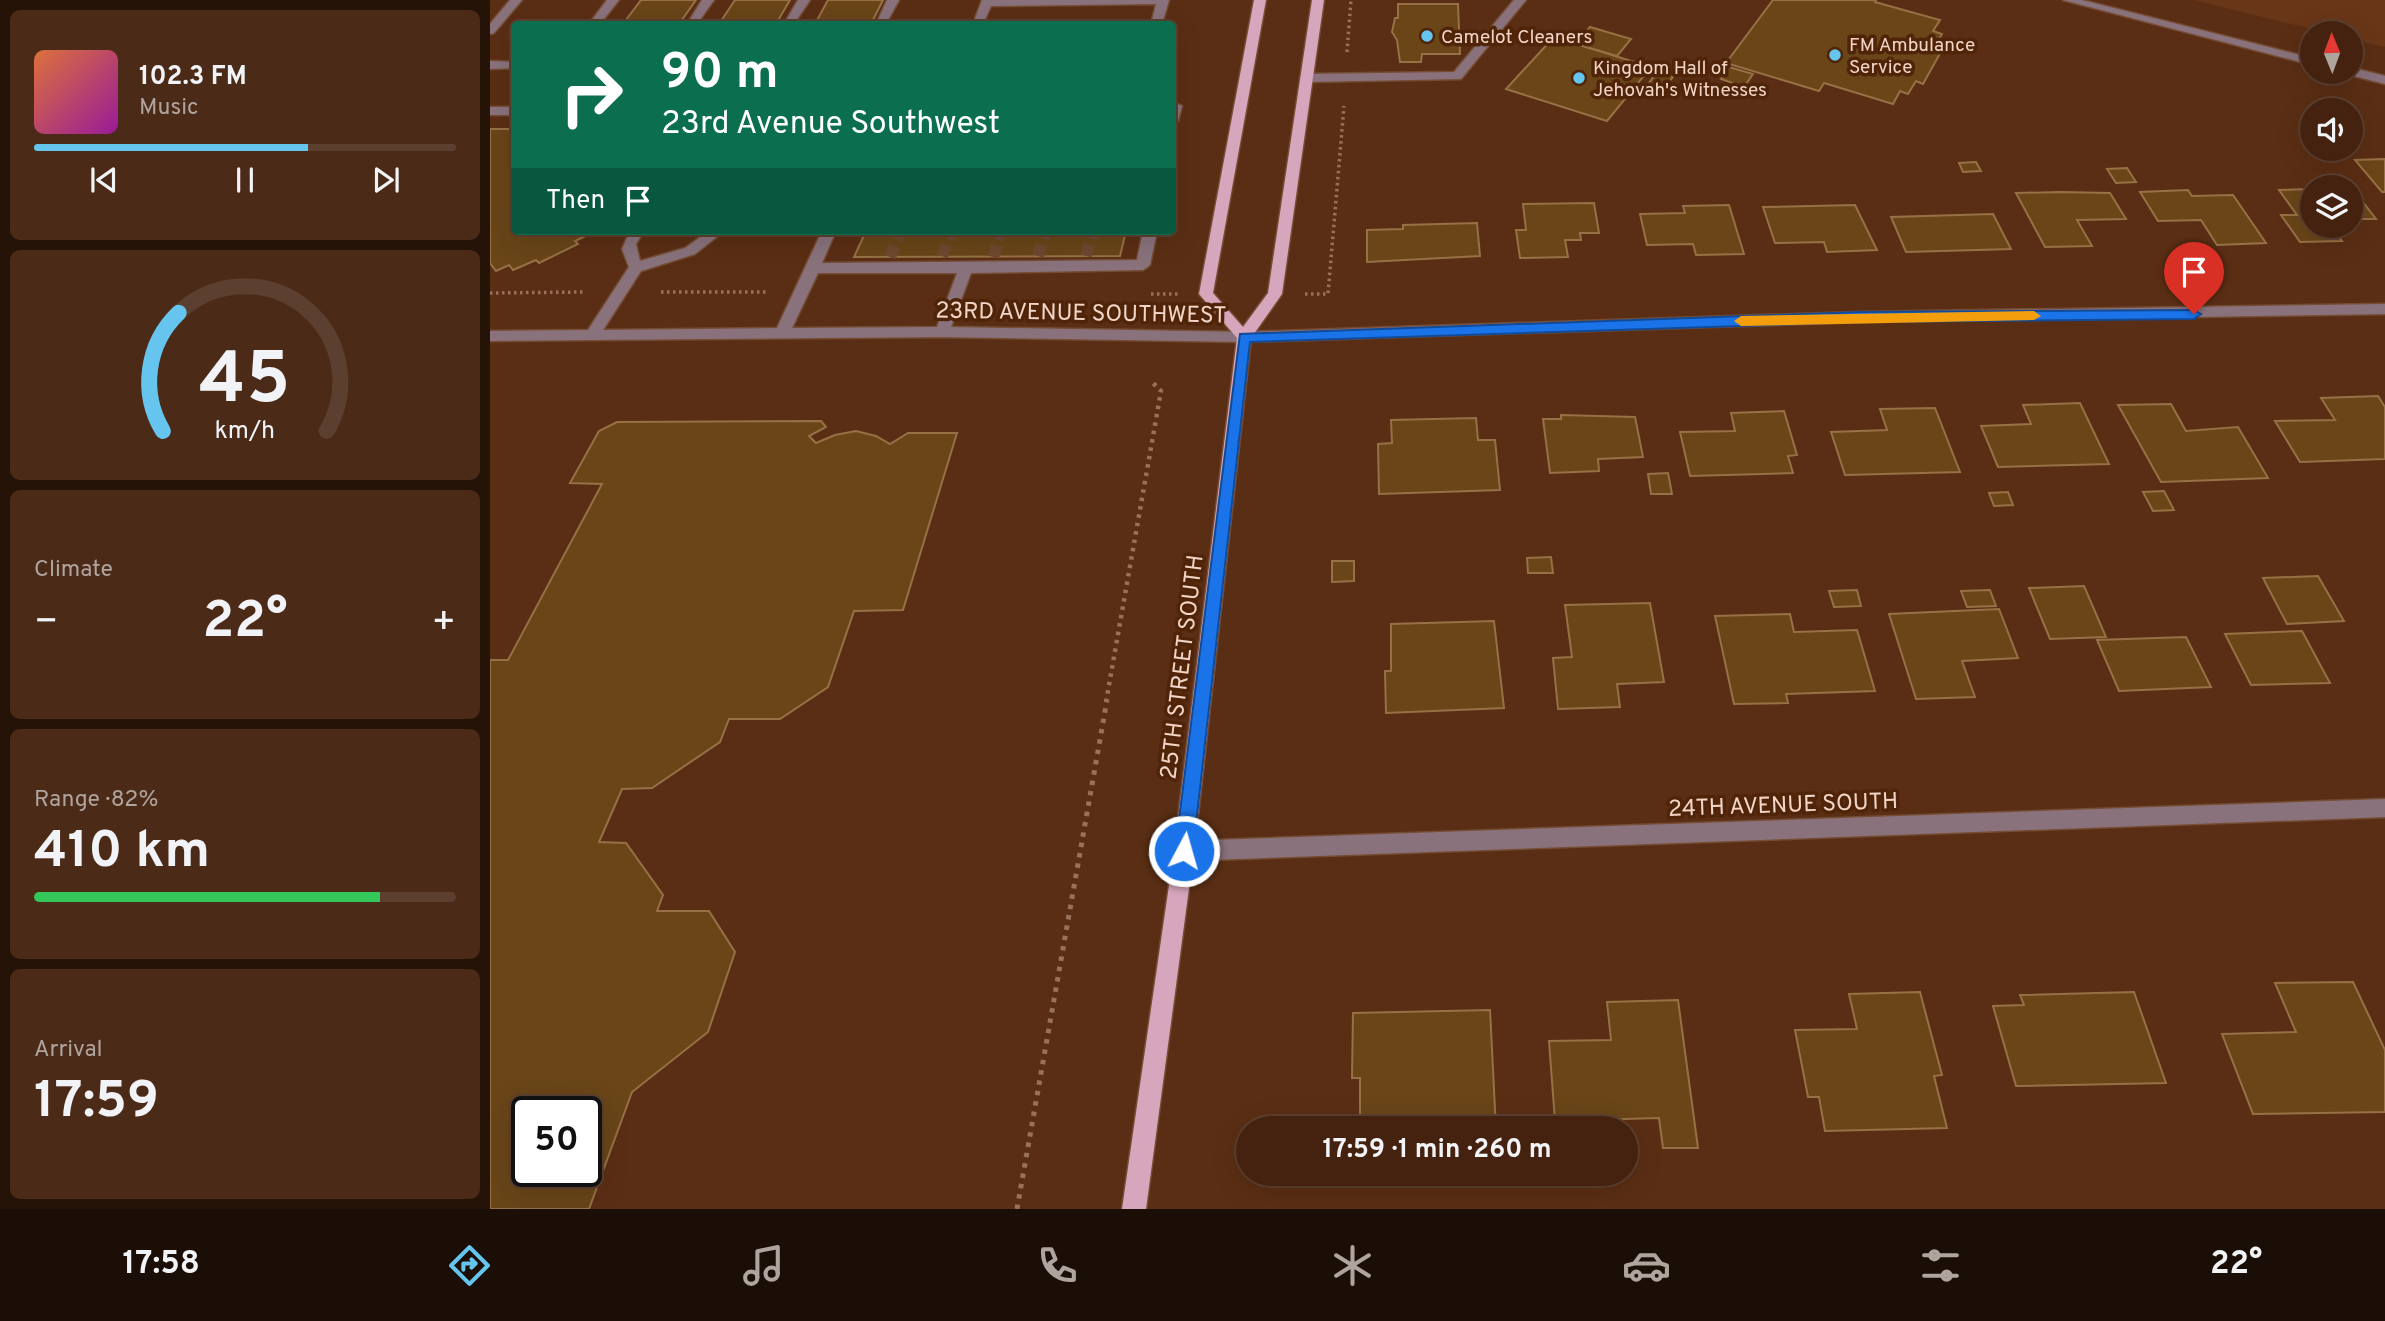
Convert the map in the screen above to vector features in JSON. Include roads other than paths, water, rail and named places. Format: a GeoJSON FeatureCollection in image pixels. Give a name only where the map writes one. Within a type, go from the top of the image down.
{"type":"FeatureCollection","features":[{"type":"Feature","properties":{"kind":"main road"},"geometry":{"type":"LineString","coordinates":[[1244,337],[1206,294],[1260,0]]}},
{"type":"Feature","properties":{"kind":"main road","name":"25TH STREET SOUTH"},"geometry":{"type":"LineString","coordinates":[[1134,1209],[1184,851],[1244,337],[1275,294],[1318,0]]}},
{"type":"Feature","properties":{"kind":"street"},"geometry":{"type":"LineString","coordinates":[[490,31],[516,0]]}},
{"type":"Feature","properties":{"kind":"street"},"geometry":{"type":"LineString","coordinates":[[596,21],[613,0]]}},
{"type":"Feature","properties":{"kind":"street"},"geometry":{"type":"LineString","coordinates":[[694,21],[708,0]]}},
{"type":"Feature","properties":{"kind":"street"},"geometry":{"type":"LineString","coordinates":[[791,21],[804,0]]}},
{"type":"Feature","properties":{"kind":"street"},"geometry":{"type":"LineString","coordinates":[[882,21],[893,0]]}},
{"type":"Feature","properties":{"kind":"street"},"geometry":{"type":"LineString","coordinates":[[979,21],[988,1],[1163,0],[1158,21]]}},
{"type":"Feature","properties":{"kind":"street"},"geometry":{"type":"LineString","coordinates":[[1306,78],[1457,76],[1520,0]]}},
{"type":"Feature","properties":{"kind":"street"},"geometry":{"type":"LineString","coordinates":[[2069,0],[2300,59]]}},
{"type":"Feature","properties":{"kind":"street"},"geometry":{"type":"LineString","coordinates":[[490,65],[511,65]]}},
{"type":"Feature","properties":{"kind":"street"},"geometry":{"type":"LineString","coordinates":[[2363,74],[2385,80]]}},
{"type":"Feature","properties":{"kind":"street"},"geometry":{"type":"LineString","coordinates":[[490,111],[511,111]]}},
{"type":"Feature","properties":{"kind":"street"},"geometry":{"type":"LineString","coordinates":[[634,235],[628,251],[636,267]]}},
{"type":"Feature","properties":{"kind":"street"},"geometry":{"type":"LineString","coordinates":[[592,335],[636,267],[669,260],[704,245],[713,235]]}},
{"type":"Feature","properties":{"kind":"street"},"geometry":{"type":"LineString","coordinates":[[782,333],[828,235]]}},
{"type":"Feature","properties":{"kind":"street"},"geometry":{"type":"LineString","coordinates":[[813,268],[888,262],[940,262],[966,268],[991,262],[1085,261],[1143,265],[1149,235]]}},
{"type":"Feature","properties":{"kind":"street"},"geometry":{"type":"LineString","coordinates":[[942,332],[966,268]]}},
{"type":"Feature","properties":{"kind":"street","name":"23RD AVENUE SOUTHWEST"},"geometry":{"type":"LineString","coordinates":[[490,336],[942,332],[1244,337],[1861,317],[2385,309]]}},
{"type":"Feature","properties":{"kind":"street","name":"24TH AVENUE SOUTH"},"geometry":{"type":"LineString","coordinates":[[1184,851],[2385,808]]}},
{"type":"Feature","properties":{"kind":"tunnel"},"geometry":{"type":"LineString","coordinates":[[890,257],[899,235]]}},
{"type":"Feature","properties":{"kind":"tunnel"},"geometry":{"type":"LineString","coordinates":[[942,256],[950,235]]}},
{"type":"Feature","properties":{"kind":"tunnel"},"geometry":{"type":"LineString","coordinates":[[993,257],[1000,235]]}},
{"type":"Feature","properties":{"kind":"tunnel"},"geometry":{"type":"LineString","coordinates":[[1038,256],[1045,235]]}},
{"type":"Feature","properties":{"kind":"tunnel"},"geometry":{"type":"LineString","coordinates":[[1086,256],[1092,235]]}},
{"type":"Feature","properties":{"kind":"place","name":"Camelot Cleaners"},"geometry":{"type":"Point","coordinates":[1427,36]}},
{"type":"Feature","properties":{"kind":"place","name":"FM Ambulance Service"},"geometry":{"type":"Point","coordinates":[1835,55]}},
{"type":"Feature","properties":{"kind":"place","name":"Kingdom Hall of Jehovah's Witnesses"},"geometry":{"type":"Point","coordinates":[1579,78]}}]}
